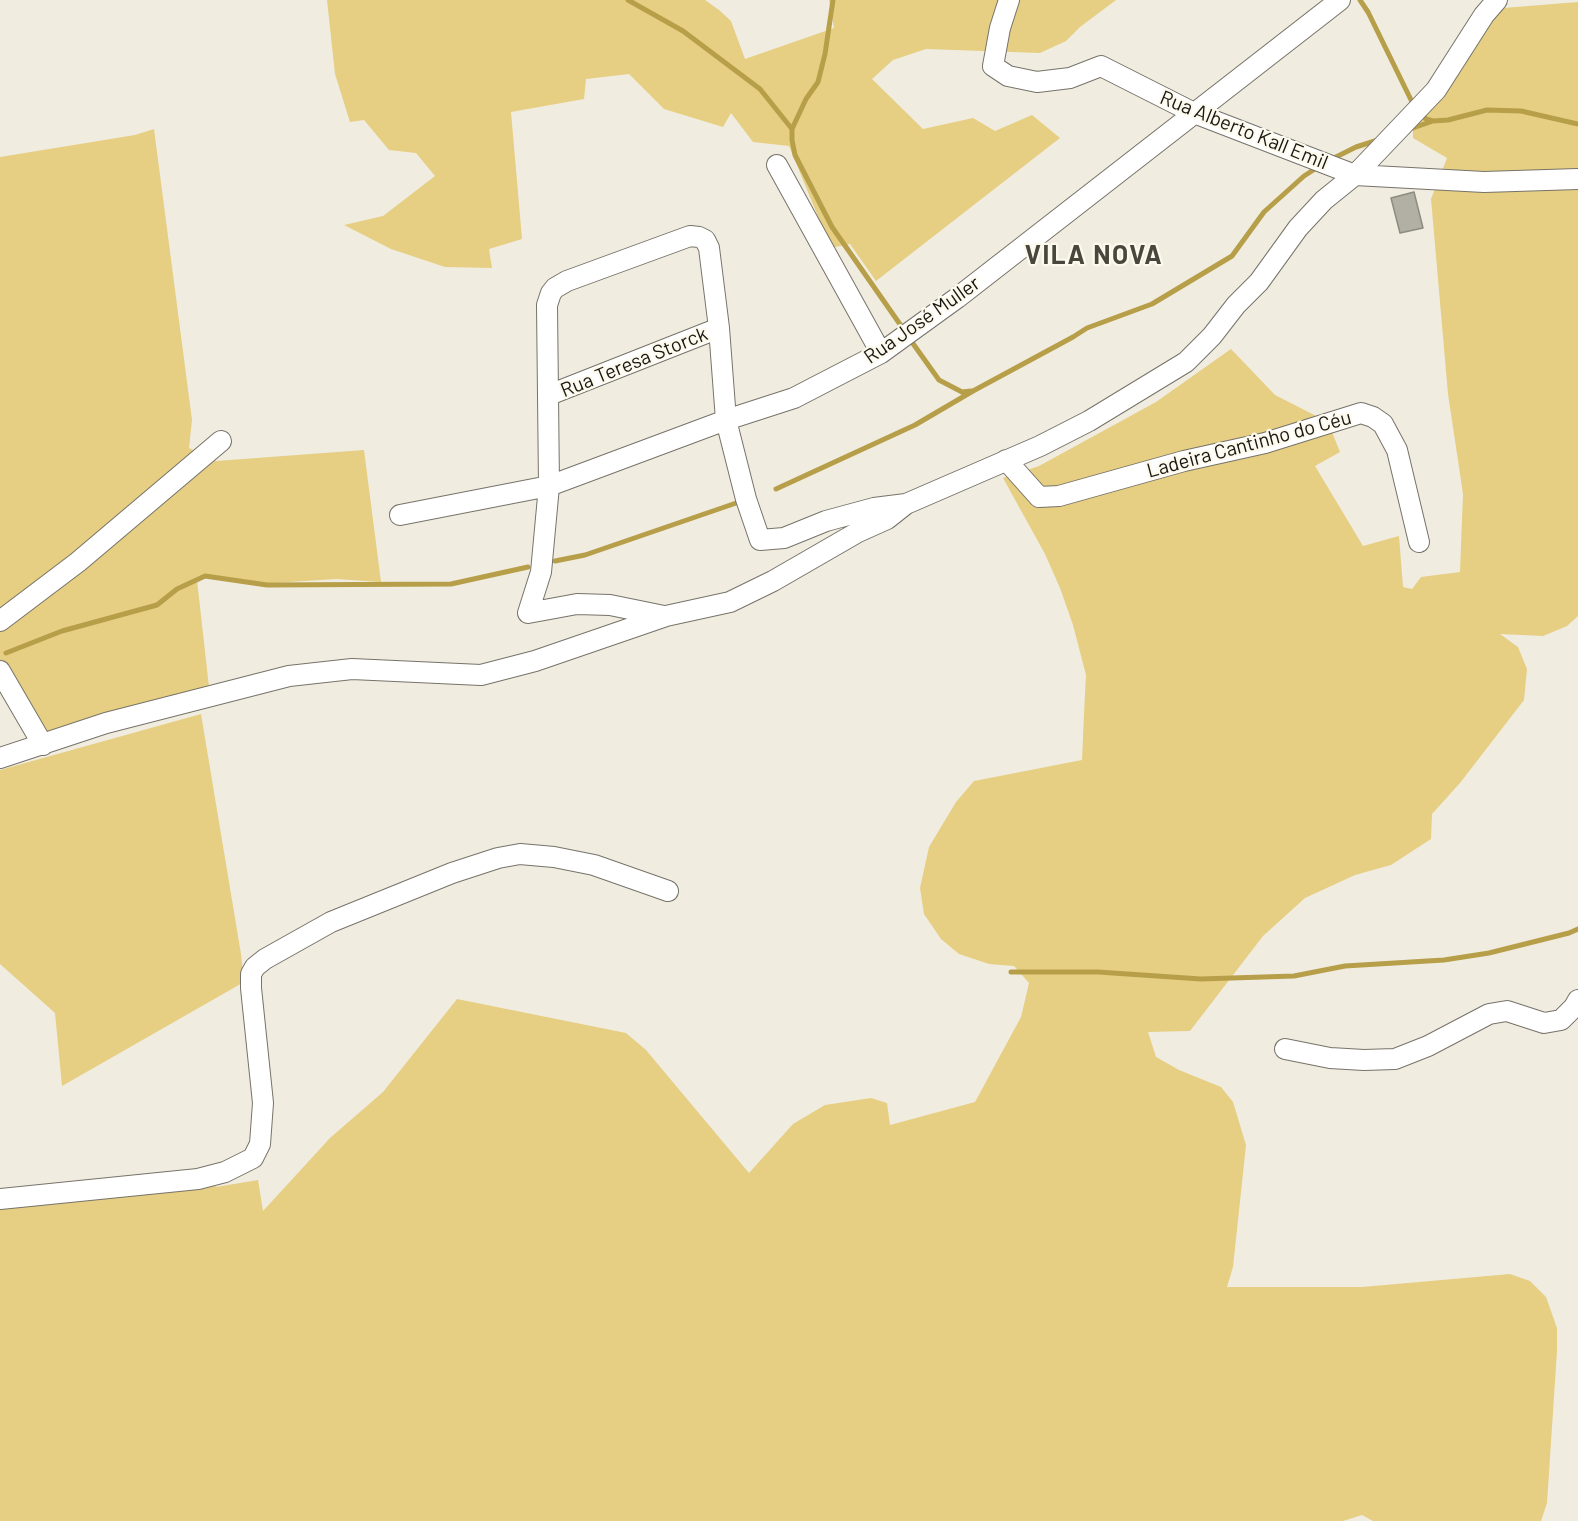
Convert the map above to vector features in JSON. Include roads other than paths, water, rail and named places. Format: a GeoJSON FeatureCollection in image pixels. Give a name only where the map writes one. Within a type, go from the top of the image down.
{"type":"FeatureCollection","features":[{"type":"Feature","properties":{"kind":"street","name":"Rua Alberto Kall Emil"},"geometry":{"type":"LineString","coordinates":[[1009,0],[1000,28],[993,66],[1008,76],[1037,82],[1071,78],[1101,66],[1194,113],[1355,175],[1484,182],[1578,179]]}},
{"type":"Feature","properties":{"kind":"street","name":"Rua José Muller"},"geometry":{"type":"LineString","coordinates":[[400,515],[549,486],[726,420],[794,398],[881,353],[957,298],[1340,0]]}},
{"type":"Feature","properties":{"kind":"street"},"geometry":{"type":"LineString","coordinates":[[0,758],[106,723],[289,676],[352,669],[481,675],[535,661],[666,616],[730,602],[773,581],[858,532],[887,519],[906,504],[1040,446],[1089,421],[1186,362],[1259,282],[1298,228],[1324,200],[1355,175],[1436,90],[1484,15],[1497,0]]}},
{"type":"Feature","properties":{"kind":"street"},"geometry":{"type":"LineString","coordinates":[[777,165],[881,353]]}},
{"type":"Feature","properties":{"kind":"street"},"geometry":{"type":"LineString","coordinates":[[666,616],[610,605],[577,604],[528,613],[541,572],[549,486],[547,305],[555,288],[567,281],[690,236],[705,240],[709,248],[719,328],[726,420],[759,540],[784,538],[826,521],[874,508],[906,504]]}},
{"type":"Feature","properties":{"kind":"street","name":"Rua Teresa Storck"},"geometry":{"type":"LineString","coordinates":[[549,395],[719,328]]}},
{"type":"Feature","properties":{"kind":"street","name":"Ladeira Cantinho do Céu"},"geometry":{"type":"LineString","coordinates":[[1006,460],[1039,497],[1059,496],[1184,461],[1265,443],[1361,413],[1383,424],[1397,450],[1419,542]]}},
{"type":"Feature","properties":{"kind":"street"},"geometry":{"type":"LineString","coordinates":[[0,621],[78,562],[221,441]]}},
{"type":"Feature","properties":{"kind":"street"},"geometry":{"type":"LineString","coordinates":[[0,671],[43,745]]}},
{"type":"Feature","properties":{"kind":"street"},"geometry":{"type":"LineString","coordinates":[[0,1199],[198,1179],[225,1172],[253,1158],[260,1144],[264,1103],[251,974],[255,967],[265,959],[331,922],[452,873],[498,858],[520,854],[554,857],[594,865],[668,891]]}},
{"type":"Feature","properties":{"kind":"street"},"geometry":{"type":"LineString","coordinates":[[1285,1049],[1330,1058],[1395,1059],[1428,1046],[1489,1014],[1507,1011],[1545,1023],[1561,1020],[1578,1000]]}},
{"type":"Feature","properties":{"kind":"waterway"},"geometry":{"type":"LineString","coordinates":[[628,0],[683,31],[760,89],[792,129]]}},
{"type":"Feature","properties":{"kind":"waterway"},"geometry":{"type":"LineString","coordinates":[[833,0],[825,54],[818,82],[806,99],[792,129],[795,155],[832,227],[904,330]]}},
{"type":"Feature","properties":{"kind":"waterway"},"geometry":{"type":"LineString","coordinates":[[1360,0],[1414,106],[1426,119],[1433,121]]}},
{"type":"Feature","properties":{"kind":"waterway"},"geometry":{"type":"LineString","coordinates":[[1407,130],[1433,121],[1448,120],[1487,110],[1521,111],[1578,124]]}},
{"type":"Feature","properties":{"kind":"waterway"},"geometry":{"type":"LineString","coordinates":[[1332,159],[1356,147],[1378,140]]}},
{"type":"Feature","properties":{"kind":"waterway"},"geometry":{"type":"LineString","coordinates":[[776,489],[915,425],[1087,328],[1152,304],[1232,256],[1264,212],[1304,176],[1318,167]]}},
{"type":"Feature","properties":{"kind":"waterway"},"geometry":{"type":"LineString","coordinates":[[909,338],[939,380],[962,392],[971,391]]}},
{"type":"Feature","properties":{"kind":"waterway"},"geometry":{"type":"LineString","coordinates":[[555,561],[585,555],[742,501]]}},
{"type":"Feature","properties":{"kind":"waterway"},"geometry":{"type":"LineString","coordinates":[[6,653],[62,631],[157,605],[177,589],[205,576],[267,585],[451,584],[528,567]]}},
{"type":"Feature","properties":{"kind":"waterway"},"geometry":{"type":"LineString","coordinates":[[1011,972],[1098,972],[1201,979],[1294,976],[1345,966],[1444,960],[1489,953],[1578,929]]}},
{"type":"Feature","properties":{"kind":"district","name":"VILA NOVA"},"geometry":{"type":"Point","coordinates":[1094,255]}}]}
